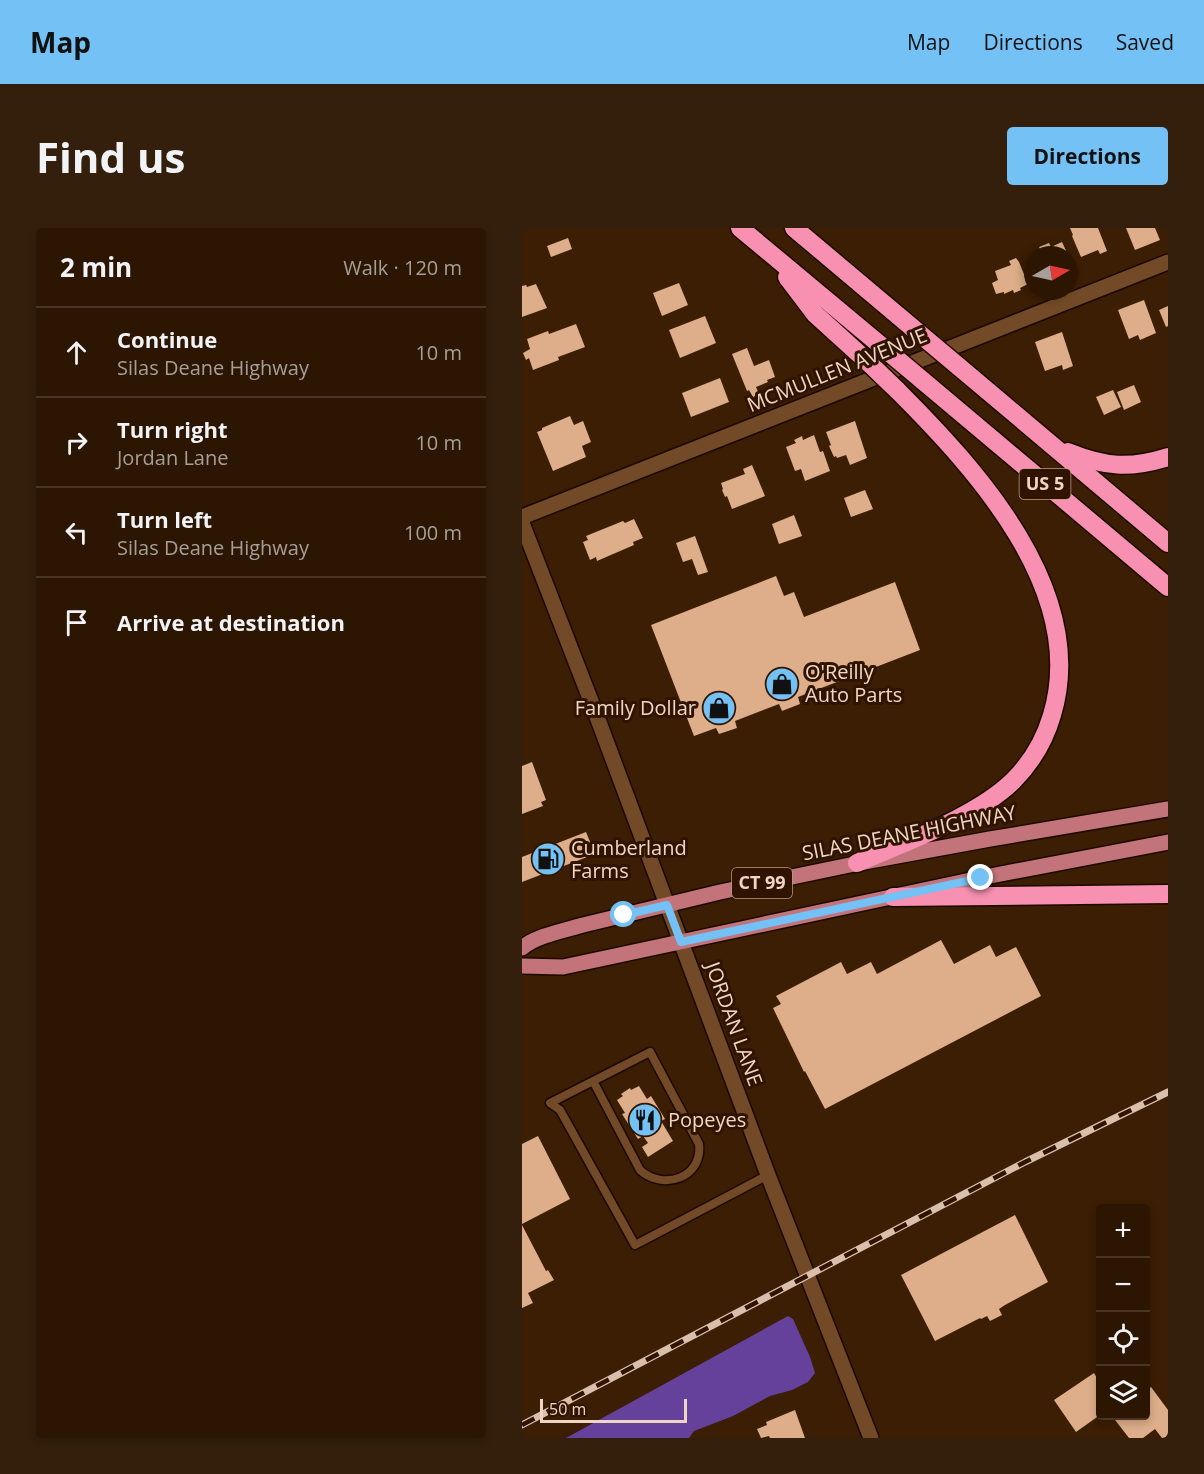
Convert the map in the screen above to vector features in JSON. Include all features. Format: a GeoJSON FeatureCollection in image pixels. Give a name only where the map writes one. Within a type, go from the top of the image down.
{"type":"FeatureCollection","features":[{"type":"Feature","properties":{"kind":"highway","name":"US 5"},"geometry":{"type":"LineString","coordinates":[[740,228],[1168,587]]}},
{"type":"Feature","properties":{"kind":"highway","name":"US 5"},"geometry":{"type":"LineString","coordinates":[[794,228],[1168,543]]}},
{"type":"Feature","properties":{"kind":"highway"},"geometry":{"type":"LineString","coordinates":[[768,252],[815,314],[897,390],[940,434],[974,474],[1029,556],[1043,585],[1054,619],[1059,645],[1059,678],[1055,705],[1046,732],[1033,756],[1013,781],[993,797],[958,818],[857,863]]}},
{"type":"Feature","properties":{"kind":"highway"},"geometry":{"type":"LineString","coordinates":[[1047,441],[1083,458],[1118,465],[1141,465],[1168,457]]}},
{"type":"Feature","properties":{"kind":"highway"},"geometry":{"type":"LineString","coordinates":[[893,897],[1168,894]]}},
{"type":"Feature","properties":{"kind":"main road","name":"SILAS DEANE HIGHWAY"},"geometry":{"type":"LineString","coordinates":[[522,948],[527,943],[556,933],[667,905],[857,863],[1168,808]]}},
{"type":"Feature","properties":{"kind":"main road","name":"CT 99"},"geometry":{"type":"LineString","coordinates":[[522,966],[563,967],[1034,867],[1168,842]]}},
{"type":"Feature","properties":{"kind":"street","name":"MCMULLEN AVENUE"},"geometry":{"type":"LineString","coordinates":[[522,517],[1168,262]]}},
{"type":"Feature","properties":{"kind":"street","name":"JORDAN LANE"},"geometry":{"type":"LineString","coordinates":[[522,523],[596,714],[768,1175],[871,1438]]}},
{"type":"Feature","properties":{"kind":"lane"},"geometry":{"type":"LineString","coordinates":[[593,1081],[640,1170],[646,1176],[663,1181],[681,1178],[690,1172],[698,1161],[699,1144],[650,1052],[550,1102],[560,1110],[635,1245],[768,1175]]}},
{"type":"Feature","properties":{"kind":"shaded area"},"geometry":{"type":"Polygon","coordinates":[[[788,1316],[793,1319],[815,1373],[808,1382],[792,1390],[770,1396],[733,1416],[694,1431],[689,1438],[566,1438],[788,1316]]]}},
{"type":"Feature","properties":{"kind":"building"},"geometry":{"type":"Polygon","coordinates":[[[1070,228],[1098,228],[1107,251],[1100,254],[1098,250],[1081,257],[1070,228]]]}},
{"type":"Feature","properties":{"kind":"building"},"geometry":{"type":"Polygon","coordinates":[[[1126,228],[1155,228],[1160,240],[1135,250],[1126,228]]]}},
{"type":"Feature","properties":{"kind":"building"},"geometry":{"type":"Polygon","coordinates":[[[568,238],[572,249],[551,257],[547,246],[568,238]]]}},
{"type":"Feature","properties":{"kind":"building"},"geometry":{"type":"Polygon","coordinates":[[[1016,258],[1019,262],[1024,274],[1024,286],[1014,293],[1013,290],[1004,294],[1004,292],[996,294],[992,283],[998,280],[995,271],[1011,265],[1009,261],[1016,258]]]}},
{"type":"Feature","properties":{"kind":"building"},"geometry":{"type":"Polygon","coordinates":[[[679,283],[688,305],[662,316],[653,293],[679,283]]]}},
{"type":"Feature","properties":{"kind":"building"},"geometry":{"type":"Polygon","coordinates":[[[536,284],[547,308],[522,317],[522,286],[536,284]]]}},
{"type":"Feature","properties":{"kind":"building"},"geometry":{"type":"Polygon","coordinates":[[[1144,300],[1156,333],[1140,340],[1138,335],[1129,339],[1118,310],[1144,300]]]}},
{"type":"Feature","properties":{"kind":"building"},"geometry":{"type":"Polygon","coordinates":[[[1168,306],[1168,326],[1166,327],[1159,310],[1168,306]]]}},
{"type":"Feature","properties":{"kind":"building"},"geometry":{"type":"Polygon","coordinates":[[[705,316],[716,343],[680,358],[669,330],[705,316]]]}},
{"type":"Feature","properties":{"kind":"building"},"geometry":{"type":"Polygon","coordinates":[[[576,324],[585,347],[533,370],[529,358],[526,360],[523,353],[530,349],[527,339],[576,324]]]}},
{"type":"Feature","properties":{"kind":"building"},"geometry":{"type":"Polygon","coordinates":[[[1062,332],[1073,366],[1063,370],[1062,365],[1045,371],[1035,342],[1062,332]]]}},
{"type":"Feature","properties":{"kind":"building"},"geometry":{"type":"Polygon","coordinates":[[[747,348],[754,366],[769,360],[775,377],[756,387],[759,394],[753,397],[749,390],[747,391],[732,354],[747,348]]]}},
{"type":"Feature","properties":{"kind":"building"},"geometry":{"type":"Polygon","coordinates":[[[720,378],[729,402],[691,417],[682,393],[720,378]]]}},
{"type":"Feature","properties":{"kind":"building"},"geometry":{"type":"Polygon","coordinates":[[[1134,385],[1141,402],[1124,410],[1117,392],[1134,385]]]}},
{"type":"Feature","properties":{"kind":"building"},"geometry":{"type":"Polygon","coordinates":[[[1113,390],[1121,407],[1104,415],[1096,397],[1113,390]]]}},
{"type":"Feature","properties":{"kind":"building"},"geometry":{"type":"Polygon","coordinates":[[[570,416],[574,425],[583,421],[591,442],[582,446],[586,457],[553,471],[537,432],[570,416]]]}},
{"type":"Feature","properties":{"kind":"building"},"geometry":{"type":"Polygon","coordinates":[[[855,421],[867,458],[850,465],[846,455],[834,457],[826,432],[855,421]]]}},
{"type":"Feature","properties":{"kind":"building"},"geometry":{"type":"Polygon","coordinates":[[[814,435],[830,471],[805,481],[801,469],[795,471],[786,447],[796,443],[794,440],[802,436],[803,440],[814,435]]]}},
{"type":"Feature","properties":{"kind":"building"},"geometry":{"type":"Polygon","coordinates":[[[752,465],[765,496],[732,509],[722,490],[721,483],[745,474],[743,469],[752,465]]]}},
{"type":"Feature","properties":{"kind":"building"},"geometry":{"type":"Polygon","coordinates":[[[865,490],[873,509],[851,517],[844,498],[865,490]]]}},
{"type":"Feature","properties":{"kind":"building"},"geometry":{"type":"Polygon","coordinates":[[[794,515],[802,536],[779,544],[772,524],[794,515]]]}},
{"type":"Feature","properties":{"kind":"building"},"geometry":{"type":"Polygon","coordinates":[[[634,519],[643,538],[633,542],[634,545],[597,561],[596,557],[590,560],[583,542],[588,540],[586,536],[634,519]]]}},
{"type":"Feature","properties":{"kind":"building"},"geometry":{"type":"Polygon","coordinates":[[[695,536],[708,572],[698,575],[692,559],[683,562],[676,543],[695,536]]]}},
{"type":"Feature","properties":{"kind":"building"},"geometry":{"type":"Polygon","coordinates":[[[776,576],[784,596],[794,592],[804,617],[895,582],[920,650],[798,697],[800,704],[782,711],[779,704],[735,721],[737,728],[719,734],[716,728],[694,736],[651,625],[776,576]]]}},
{"type":"Feature","properties":{"kind":"building"},"geometry":{"type":"Polygon","coordinates":[[[532,762],[546,800],[541,802],[543,806],[522,814],[522,766],[532,762]]]}},
{"type":"Feature","properties":{"kind":"building"},"geometry":{"type":"Polygon","coordinates":[[[586,832],[595,854],[522,882],[522,857],[586,832]]]}},
{"type":"Feature","properties":{"kind":"building"},"geometry":{"type":"Polygon","coordinates":[[[941,940],[954,964],[990,945],[996,957],[1016,947],[1041,996],[825,1109],[773,1008],[781,1004],[776,996],[841,962],[847,974],[871,962],[877,974],[941,940]]]}},
{"type":"Feature","properties":{"kind":"building"},"geometry":{"type":"Polygon","coordinates":[[[639,1086],[647,1099],[651,1096],[665,1119],[661,1121],[673,1141],[648,1157],[642,1147],[648,1143],[643,1136],[638,1139],[622,1114],[625,1113],[617,1100],[630,1088],[631,1090],[639,1086]]]}},
{"type":"Feature","properties":{"kind":"building"},"geometry":{"type":"Polygon","coordinates":[[[538,1136],[570,1199],[522,1224],[522,1144],[538,1136]]]}},
{"type":"Feature","properties":{"kind":"building"},"geometry":{"type":"Polygon","coordinates":[[[1015,1215],[1048,1282],[999,1309],[1002,1315],[990,1321],[987,1316],[980,1318],[935,1341],[901,1275],[1015,1215]]]}},
{"type":"Feature","properties":{"kind":"building"},"geometry":{"type":"Polygon","coordinates":[[[522,1225],[546,1271],[548,1270],[554,1280],[528,1293],[533,1303],[522,1308],[522,1225]]]}},
{"type":"Feature","properties":{"kind":"building"},"geometry":{"type":"Polygon","coordinates":[[[1094,1373],[1096,1376],[1096,1418],[1076,1432],[1054,1400],[1094,1373]]]}},
{"type":"Feature","properties":{"kind":"building"},"geometry":{"type":"Polygon","coordinates":[[[1150,1388],[1168,1410],[1168,1438],[1162,1438],[1155,1429],[1143,1438],[1129,1438],[1115,1420],[1150,1420],[1150,1388]]]}},
{"type":"Feature","properties":{"kind":"building"},"geometry":{"type":"Polygon","coordinates":[[[795,1410],[805,1438],[770,1438],[769,1436],[761,1438],[757,1429],[767,1425],[766,1422],[795,1410]]]}},
{"type":"Feature","properties":{"kind":"railway"},"geometry":{"type":"LineString","coordinates":[[522,1425],[1025,1162],[1168,1092]]}},
{"type":"Feature","properties":{"kind":"place","name":"O'Reilly Auto Parts"},"geometry":{"type":"Point","coordinates":[782,684]}},
{"type":"Feature","properties":{"kind":"place","name":"Family Dollar"},"geometry":{"type":"Point","coordinates":[719,708]}},
{"type":"Feature","properties":{"kind":"place","name":"Cumberland Farms"},"geometry":{"type":"Point","coordinates":[548,859]}},
{"type":"Feature","properties":{"kind":"place","name":"Popeyes"},"geometry":{"type":"Point","coordinates":[645,1120]}},
{"type":"Feature","properties":{"kind":"route"},"geometry":{"type":"LineString","coordinates":[[624,915],[667,905],[681,942],[981,878]]}}]}
